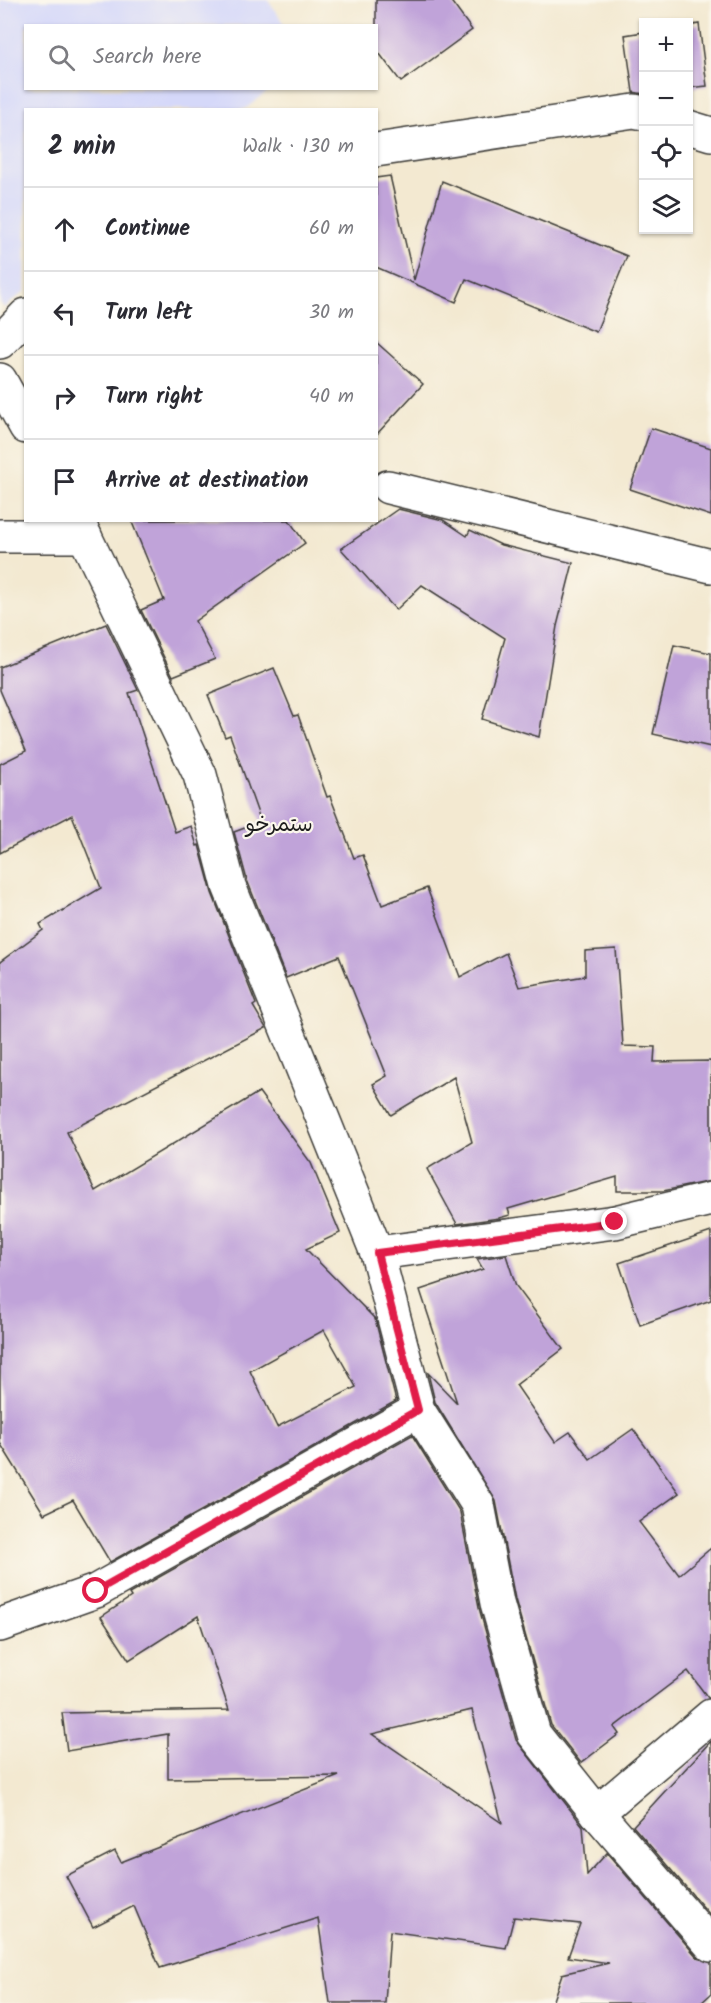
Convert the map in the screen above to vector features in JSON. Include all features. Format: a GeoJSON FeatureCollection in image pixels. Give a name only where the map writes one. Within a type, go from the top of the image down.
{"type":"FeatureCollection","features":[{"type":"Feature","properties":{"kind":"street"},"geometry":{"type":"LineString","coordinates":[[378,150],[639,112]]}},
{"type":"Feature","properties":{"kind":"street"},"geometry":{"type":"LineString","coordinates":[[693,129],[711,134]]}},
{"type":"Feature","properties":{"kind":"street"},"geometry":{"type":"LineString","coordinates":[[0,342],[24,317]]}},
{"type":"Feature","properties":{"kind":"street"},"geometry":{"type":"LineString","coordinates":[[0,380],[24,423]]}},
{"type":"Feature","properties":{"kind":"street"},"geometry":{"type":"LineString","coordinates":[[388,486],[711,566]]}},
{"type":"Feature","properties":{"kind":"street"},"geometry":{"type":"LineString","coordinates":[[0,536],[81,529],[200,775],[229,886],[377,1253],[418,1410],[478,1505],[497,1603],[534,1734],[597,1813],[711,1945]]}},
{"type":"Feature","properties":{"kind":"street"},"geometry":{"type":"LineString","coordinates":[[377,1253],[615,1222],[711,1199]]}},
{"type":"Feature","properties":{"kind":"street"},"geometry":{"type":"LineString","coordinates":[[0,1625],[96,1591],[418,1410]]}},
{"type":"Feature","properties":{"kind":"street"},"geometry":{"type":"LineString","coordinates":[[597,1813],[711,1716]]}},
{"type":"Feature","properties":{"kind":"shaded area"},"geometry":{"type":"Polygon","coordinates":[[[0,0],[268,0],[284,24],[24,24],[24,90],[270,90],[246,108],[24,108],[24,292],[4,308],[0,302],[0,0]]]}},
{"type":"Feature","properties":{"kind":"building"},"geometry":{"type":"Polygon","coordinates":[[[376,0],[450,0],[472,30],[401,82],[378,52],[378,24],[376,24],[376,0]]]}},
{"type":"Feature","properties":{"kind":"building"},"geometry":{"type":"Polygon","coordinates":[[[699,24],[707,86],[693,87],[693,25],[699,24]]]}},
{"type":"Feature","properties":{"kind":"building"},"geometry":{"type":"Polygon","coordinates":[[[639,33],[639,93],[633,92],[625,35],[639,33]]]}},
{"type":"Feature","properties":{"kind":"building"},"geometry":{"type":"Polygon","coordinates":[[[390,176],[414,280],[442,181],[627,256],[596,332],[466,279],[456,302],[378,268],[378,178],[390,176]]]}},
{"type":"Feature","properties":{"kind":"building"},"geometry":{"type":"Polygon","coordinates":[[[378,344],[423,384],[378,433],[378,344]]]}},
{"type":"Feature","properties":{"kind":"building"},"geometry":{"type":"Polygon","coordinates":[[[651,428],[711,448],[711,516],[630,489],[651,428]]]}},
{"type":"Feature","properties":{"kind":"building"},"geometry":{"type":"Polygon","coordinates":[[[398,509],[443,520],[467,536],[470,530],[501,545],[573,563],[557,626],[539,737],[482,719],[505,638],[422,585],[396,610],[341,549],[398,509]]]}},
{"type":"Feature","properties":{"kind":"building"},"geometry":{"type":"Polygon","coordinates":[[[132,522],[290,522],[305,543],[195,621],[215,659],[173,676],[141,610],[164,600],[132,522]]]}},
{"type":"Feature","properties":{"kind":"building"},"geometry":{"type":"Polygon","coordinates":[[[106,624],[138,690],[129,693],[175,832],[191,826],[197,846],[199,845],[212,893],[256,1004],[253,1006],[266,1028],[67,1132],[95,1191],[259,1092],[311,1163],[340,1233],[306,1249],[375,1319],[396,1401],[110,1562],[73,1500],[44,1514],[0,1443],[0,962],[43,930],[40,924],[101,888],[72,815],[0,853],[0,764],[26,751],[0,690],[0,667],[106,624]],[[324,1330],[250,1371],[277,1427],[356,1387],[324,1330]]]}},
{"type":"Feature","properties":{"kind":"building"},"geometry":{"type":"Polygon","coordinates":[[[674,645],[711,653],[711,747],[653,734],[674,645]]]}},
{"type":"Feature","properties":{"kind":"building"},"geometry":{"type":"Polygon","coordinates":[[[274,668],[294,716],[298,715],[327,797],[330,796],[354,858],[363,855],[382,905],[427,888],[460,977],[506,953],[519,987],[585,976],[585,951],[616,949],[623,1046],[655,1047],[654,1062],[711,1061],[711,1181],[663,1191],[617,1191],[617,1177],[508,1209],[510,1215],[457,1224],[427,1169],[472,1142],[454,1077],[391,1115],[373,1084],[387,1076],[339,956],[286,978],[247,880],[234,832],[261,822],[230,735],[225,737],[208,695],[274,668]]]}},
{"type":"Feature","properties":{"kind":"building"},"geometry":{"type":"Polygon","coordinates":[[[711,1232],[711,1300],[640,1325],[619,1263],[711,1232]]]}},
{"type":"Feature","properties":{"kind":"building"},"geometry":{"type":"Polygon","coordinates":[[[506,1255],[516,1286],[563,1349],[516,1385],[555,1442],[570,1432],[590,1459],[633,1429],[679,1493],[639,1522],[679,1575],[711,1548],[711,1698],[708,1698],[688,1671],[614,1727],[619,1734],[581,1763],[551,1725],[515,1599],[496,1501],[435,1402],[428,1373],[457,1403],[420,1290],[483,1269],[477,1259],[506,1255]]]}},
{"type":"Feature","properties":{"kind":"building"},"geometry":{"type":"Polygon","coordinates":[[[412,1435],[460,1512],[479,1608],[516,1740],[583,1826],[587,1875],[607,1853],[697,1957],[711,1963],[711,1994],[701,2003],[552,2003],[562,1974],[609,1963],[568,1957],[580,1924],[514,1917],[506,1948],[390,1931],[385,2003],[330,2003],[318,1918],[160,1968],[134,1906],[93,1927],[66,1876],[115,1851],[121,1862],[339,1776],[168,1779],[168,1734],[67,1751],[62,1713],[229,1710],[198,1616],[129,1660],[101,1617],[131,1597],[129,1594],[412,1435]],[[472,1710],[372,1734],[502,1823],[472,1710]]]}},
{"type":"Feature","properties":{"kind":"building"},"geometry":{"type":"Polygon","coordinates":[[[711,1741],[711,1916],[633,1826],[711,1741]]]}},
{"type":"Feature","properties":{"kind":"district","name":"ستمرخو"},"geometry":{"type":"Point","coordinates":[279,824]}},
{"type":"Feature","properties":{"kind":"route"},"geometry":{"type":"LineString","coordinates":[[96,1591],[418,1410],[377,1253],[615,1222]]}}]}
